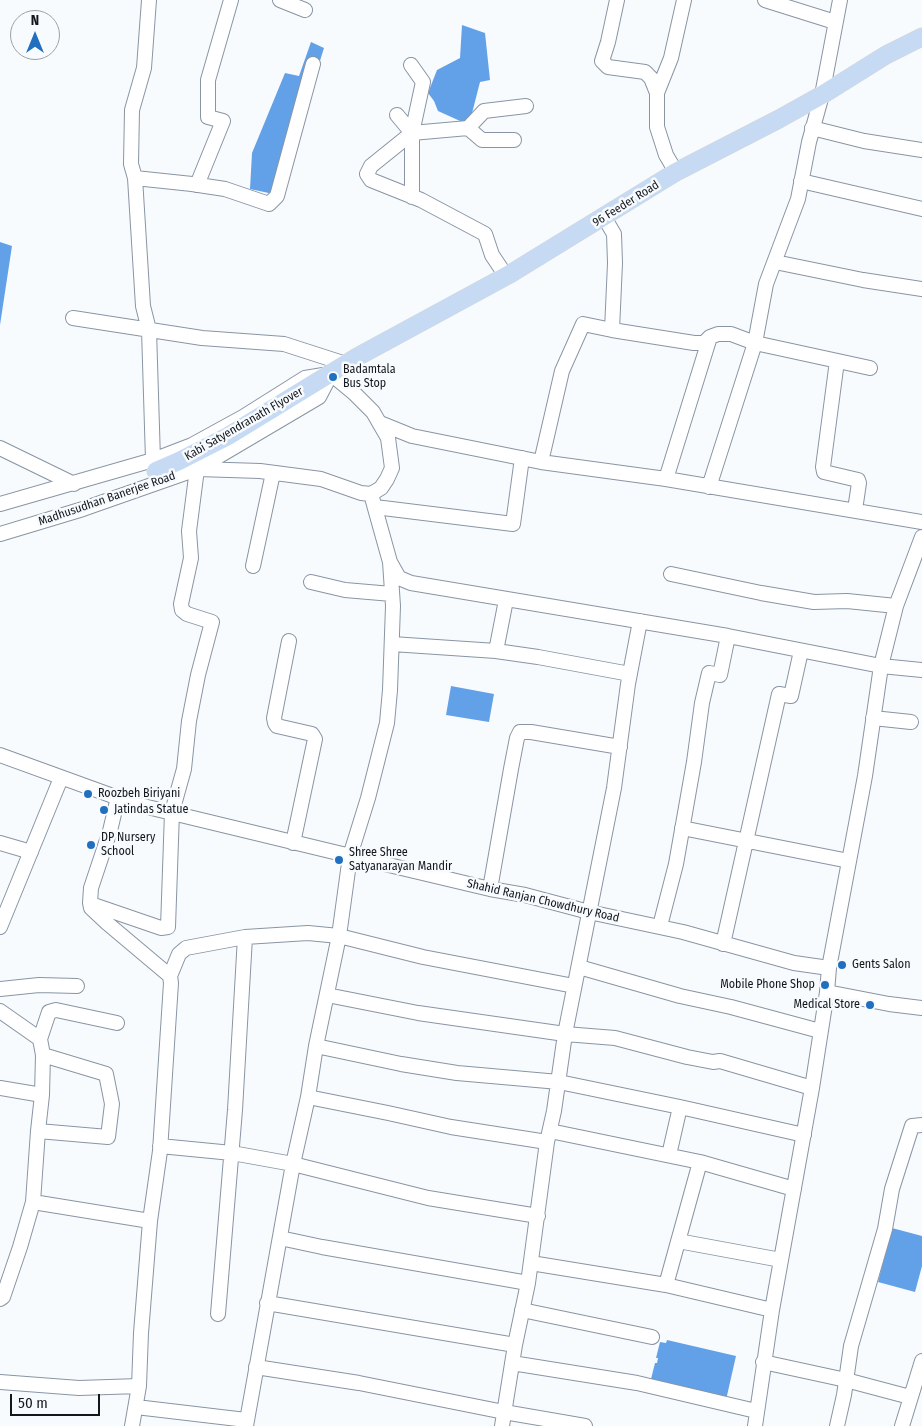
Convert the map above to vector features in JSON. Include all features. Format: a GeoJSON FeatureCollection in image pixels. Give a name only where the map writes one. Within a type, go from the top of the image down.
{"type":"FeatureCollection","features":[{"type":"Feature","properties":{"kind":"main road","name":"96 Feeder Road"},"geometry":{"type":"LineString","coordinates":[[331,374],[506,276],[676,172],[822,95],[886,55],[922,37]]}},
{"type":"Feature","properties":{"kind":"main road","name":"Kabi Satyendranath Flyover"},"geometry":{"type":"LineString","coordinates":[[155,466],[207,448],[331,374]]}},
{"type":"Feature","properties":{"kind":"street"},"geometry":{"type":"LineString","coordinates":[[148,0],[144,68],[132,110],[131,164],[135,178],[143,306],[149,330],[155,466]]}},
{"type":"Feature","properties":{"kind":"street"},"geometry":{"type":"LineString","coordinates":[[197,184],[223,121],[208,117],[208,80],[231,0]]}},
{"type":"Feature","properties":{"kind":"street"},"geometry":{"type":"LineString","coordinates":[[280,0],[298,5]]}},
{"type":"Feature","properties":{"kind":"street"},"geometry":{"type":"LineString","coordinates":[[617,0],[602,61],[608,67],[645,72],[651,78],[657,93],[657,127],[666,155],[676,172]]}},
{"type":"Feature","properties":{"kind":"street"},"geometry":{"type":"LineString","coordinates":[[657,93],[671,58],[684,0]]}},
{"type":"Feature","properties":{"kind":"street"},"geometry":{"type":"LineString","coordinates":[[765,0],[835,22]]}},
{"type":"Feature","properties":{"kind":"street"},"geometry":{"type":"LineString","coordinates":[[708,486],[755,343],[766,284],[798,199],[812,128],[822,95],[840,0]]}},
{"type":"Feature","properties":{"kind":"street"},"geometry":{"type":"LineString","coordinates":[[135,178],[197,184],[225,189],[270,204],[277,196],[313,64]]}},
{"type":"Feature","properties":{"kind":"street"},"geometry":{"type":"LineString","coordinates":[[411,65],[423,82],[412,133],[412,197]]}},
{"type":"Feature","properties":{"kind":"street"},"geometry":{"type":"LineString","coordinates":[[506,276],[492,255],[486,234],[412,197],[371,180],[366,174],[371,166],[412,133],[468,128],[484,111],[526,106]]}},
{"type":"Feature","properties":{"kind":"street"},"geometry":{"type":"LineString","coordinates":[[398,115],[412,133]]}},
{"type":"Feature","properties":{"kind":"street"},"geometry":{"type":"LineString","coordinates":[[468,128],[482,140],[514,140]]}},
{"type":"Feature","properties":{"kind":"street"},"geometry":{"type":"LineString","coordinates":[[812,128],[864,141],[922,150]]}},
{"type":"Feature","properties":{"kind":"street"},"geometry":{"type":"LineString","coordinates":[[801,181],[922,209]]}},
{"type":"Feature","properties":{"kind":"street"},"geometry":{"type":"LineString","coordinates":[[604,217],[614,234],[615,263],[612,330]]}},
{"type":"Feature","properties":{"kind":"street"},"geometry":{"type":"LineString","coordinates":[[775,262],[863,280],[922,289]]}},
{"type":"Feature","properties":{"kind":"street"},"geometry":{"type":"LineString","coordinates":[[72,318],[202,338],[284,344],[346,364]]}},
{"type":"Feature","properties":{"kind":"street"},"geometry":{"type":"LineString","coordinates":[[541,462],[562,371],[582,324],[694,343],[704,343],[710,337],[718,334],[731,334],[755,343],[870,368]]}},
{"type":"Feature","properties":{"kind":"street"},"geometry":{"type":"LineString","coordinates":[[666,479],[710,337]]}},
{"type":"Feature","properties":{"kind":"street"},"geometry":{"type":"LineString","coordinates":[[836,361],[823,467],[824,472],[858,480],[855,510]]}},
{"type":"Feature","properties":{"kind":"street"},"geometry":{"type":"LineString","coordinates":[[136,1407],[246,1423],[293,1164],[339,936],[350,856],[368,798],[387,723],[392,644],[390,562],[373,501],[392,468],[388,438],[373,412],[331,374]]}},
{"type":"Feature","properties":{"kind":"street","name":"Madhusudhan Banerjee Road"},"geometry":{"type":"LineString","coordinates":[[0,504],[74,484],[155,466],[243,417],[305,378],[331,374]]}},
{"type":"Feature","properties":{"kind":"street","name":"Madhusudhan Banerjee Road"},"geometry":{"type":"LineString","coordinates":[[0,534],[83,509],[197,469],[319,397],[331,374]]}},
{"type":"Feature","properties":{"kind":"street"},"geometry":{"type":"LineString","coordinates":[[380,424],[412,436],[541,462],[666,479],[922,522]]}},
{"type":"Feature","properties":{"kind":"street"},"geometry":{"type":"LineString","coordinates":[[0,448],[74,484]]}},
{"type":"Feature","properties":{"kind":"street"},"geometry":{"type":"LineString","coordinates":[[90,903],[161,928],[168,927],[172,812],[184,769],[189,722],[198,675],[212,622],[187,614],[182,610],[181,604],[191,558],[189,531],[197,469],[273,473],[321,479],[361,492],[373,501],[513,524],[522,458]]}},
{"type":"Feature","properties":{"kind":"street"},"geometry":{"type":"LineString","coordinates":[[253,566],[273,473]]}},
{"type":"Feature","properties":{"kind":"street"},"geometry":{"type":"LineString","coordinates":[[754,1426],[763,1362],[812,1088],[829,968],[865,776],[881,666],[896,606],[922,537]]}},
{"type":"Feature","properties":{"kind":"street"},"geometry":{"type":"LineString","coordinates":[[390,562],[399,578],[411,583],[728,636],[881,666],[922,670]]}},
{"type":"Feature","properties":{"kind":"street"},"geometry":{"type":"LineString","coordinates":[[671,574],[814,602],[847,601],[896,606]]}},
{"type":"Feature","properties":{"kind":"street"},"geometry":{"type":"LineString","coordinates":[[311,582],[345,590],[392,594]]}},
{"type":"Feature","properties":{"kind":"street"},"geometry":{"type":"LineString","coordinates":[[496,651],[506,600]]}},
{"type":"Feature","properties":{"kind":"street"},"geometry":{"type":"LineString","coordinates":[[503,1419],[515,1345],[528,1283],[565,1034],[614,788],[630,674],[640,622]]}},
{"type":"Feature","properties":{"kind":"street"},"geometry":{"type":"LineString","coordinates":[[660,926],[676,864],[708,673],[720,675],[728,636]]}},
{"type":"Feature","properties":{"kind":"street"},"geometry":{"type":"LineString","coordinates":[[289,641],[274,718],[275,723],[277,726],[312,734],[315,740],[293,843]]}},
{"type":"Feature","properties":{"kind":"street"},"geometry":{"type":"LineString","coordinates":[[392,644],[496,651],[630,674]]}},
{"type":"Feature","properties":{"kind":"street"},"geometry":{"type":"LineString","coordinates":[[723,944],[779,694],[791,696],[801,651]]}},
{"type":"Feature","properties":{"kind":"street"},"geometry":{"type":"LineString","coordinates":[[873,718],[911,722]]}},
{"type":"Feature","properties":{"kind":"street"},"geometry":{"type":"LineString","coordinates":[[490,889],[517,738],[520,732],[531,732],[620,748]]}},
{"type":"Feature","properties":{"kind":"street","name":"Shahid Ranjan Chowdhury Road"},"geometry":{"type":"LineString","coordinates":[[0,755],[135,804],[490,889],[525,895],[589,912],[660,926],[794,963],[829,968]]}},
{"type":"Feature","properties":{"kind":"street"},"geometry":{"type":"LineString","coordinates":[[0,927],[61,778]]}},
{"type":"Feature","properties":{"kind":"street"},"geometry":{"type":"LineString","coordinates":[[118,797],[110,831],[91,888],[91,908],[107,924],[170,976]]}},
{"type":"Feature","properties":{"kind":"street"},"geometry":{"type":"LineString","coordinates":[[682,828],[849,861]]}},
{"type":"Feature","properties":{"kind":"street"},"geometry":{"type":"LineString","coordinates":[[0,843],[31,852]]}},
{"type":"Feature","properties":{"kind":"street"},"geometry":{"type":"LineString","coordinates":[[132,1426],[139,1386],[140,1333],[150,1221],[160,1146],[170,976],[179,954],[186,948],[245,937],[308,933],[339,936],[423,957],[574,986]]}},
{"type":"Feature","properties":{"kind":"street"},"geometry":{"type":"LineString","coordinates":[[218,1314],[232,1154],[245,937]]}},
{"type":"Feature","properties":{"kind":"street"},"geometry":{"type":"LineString","coordinates":[[579,967],[680,996],[731,1007],[820,1031]]}},
{"type":"Feature","properties":{"kind":"street"},"geometry":{"type":"LineString","coordinates":[[0,988],[39,985],[77,986]]}},
{"type":"Feature","properties":{"kind":"street"},"geometry":{"type":"LineString","coordinates":[[827,992],[916,1008]]}},
{"type":"Feature","properties":{"kind":"street"},"geometry":{"type":"LineString","coordinates":[[327,995],[418,1012],[565,1034],[615,1038],[687,1057],[713,1062],[720,1061],[812,1088]]}},
{"type":"Feature","properties":{"kind":"street"},"geometry":{"type":"LineString","coordinates":[[0,1299],[3,1297],[33,1202],[42,1095],[43,1055],[40,1039],[49,1012],[56,1010],[117,1023]]}},
{"type":"Feature","properties":{"kind":"street"},"geometry":{"type":"LineString","coordinates":[[0,1011],[40,1039]]}},
{"type":"Feature","properties":{"kind":"street"},"geometry":{"type":"LineString","coordinates":[[316,1046],[401,1064],[457,1073],[559,1082],[680,1107],[804,1136]]}},
{"type":"Feature","properties":{"kind":"street"},"geometry":{"type":"LineString","coordinates":[[38,1131],[108,1137],[112,1104],[106,1074],[43,1055]]}},
{"type":"Feature","properties":{"kind":"street"},"geometry":{"type":"LineString","coordinates":[[0,1088],[42,1095]]}},
{"type":"Feature","properties":{"kind":"street"},"geometry":{"type":"LineString","coordinates":[[308,1097],[388,1112],[451,1128],[549,1136],[669,1155],[794,1189]]}},
{"type":"Feature","properties":{"kind":"street"},"geometry":{"type":"LineString","coordinates":[[669,1155],[680,1107]]}},
{"type":"Feature","properties":{"kind":"street"},"geometry":{"type":"LineString","coordinates":[[837,1426],[851,1346],[885,1229],[892,1189],[912,1126],[922,1125]]}},
{"type":"Feature","properties":{"kind":"street"},"geometry":{"type":"LineString","coordinates":[[160,1146],[232,1154],[293,1164],[428,1198],[538,1216]]}},
{"type":"Feature","properties":{"kind":"street"},"geometry":{"type":"LineString","coordinates":[[666,1285],[700,1162]]}},
{"type":"Feature","properties":{"kind":"street"},"geometry":{"type":"LineString","coordinates":[[33,1202],[150,1221]]}},
{"type":"Feature","properties":{"kind":"street"},"geometry":{"type":"LineString","coordinates":[[280,1238],[528,1283]]}},
{"type":"Feature","properties":{"kind":"street"},"geometry":{"type":"LineString","coordinates":[[678,1241],[781,1260]]}},
{"type":"Feature","properties":{"kind":"street"},"geometry":{"type":"LineString","coordinates":[[531,1263],[666,1285],[772,1310]]}},
{"type":"Feature","properties":{"kind":"street"},"geometry":{"type":"LineString","coordinates":[[267,1303],[515,1345]]}},
{"type":"Feature","properties":{"kind":"street"},"geometry":{"type":"LineString","coordinates":[[522,1310],[652,1337]]}},
{"type":"Feature","properties":{"kind":"street"},"geometry":{"type":"LineString","coordinates":[[902,1426],[910,1397],[920,1377],[922,1361]]}},
{"type":"Feature","properties":{"kind":"street"},"geometry":{"type":"LineString","coordinates":[[763,1362],[846,1380],[910,1397]]}},
{"type":"Feature","properties":{"kind":"street"},"geometry":{"type":"LineString","coordinates":[[512,1363],[637,1383],[756,1410]]}},
{"type":"Feature","properties":{"kind":"street"},"geometry":{"type":"LineString","coordinates":[[256,1367],[359,1383],[503,1419],[585,1426]]}},
{"type":"Feature","properties":{"kind":"street"},"geometry":{"type":"LineString","coordinates":[[0,1382],[79,1388],[139,1386]]}},
{"type":"Feature","properties":{"kind":"water"},"geometry":{"type":"Polygon","coordinates":[[[462,25],[485,33],[490,80],[480,82],[469,125],[438,111],[428,93],[437,70],[460,58],[462,25]]]}},
{"type":"Feature","properties":{"kind":"water"},"geometry":{"type":"Polygon","coordinates":[[[311,42],[324,48],[278,195],[250,189],[252,153],[285,73],[299,76],[311,42]]]}},
{"type":"Feature","properties":{"kind":"water"},"geometry":{"type":"Polygon","coordinates":[[[0,242],[12,246],[0,325],[0,242]]]}},
{"type":"Feature","properties":{"kind":"water"},"geometry":{"type":"Polygon","coordinates":[[[451,686],[494,694],[489,722],[446,715],[451,686]]]}},
{"type":"Feature","properties":{"kind":"water"},"geometry":{"type":"Polygon","coordinates":[[[892,1228],[922,1236],[922,1266],[915,1292],[878,1282],[892,1228]]]}},
{"type":"Feature","properties":{"kind":"water"},"geometry":{"type":"Polygon","coordinates":[[[667,1340],[736,1356],[726,1400],[650,1383],[655,1363],[657,1363],[658,1358],[656,1358],[660,1342],[666,1343],[667,1340]]]}},
{"type":"Feature","properties":{"kind":"place","name":"Badamtala Bus Stop"},"geometry":{"type":"Point","coordinates":[333,377]}},
{"type":"Feature","properties":{"kind":"place","name":"Roozbeh Biriyani"},"geometry":{"type":"Point","coordinates":[88,794]}},
{"type":"Feature","properties":{"kind":"place","name":"Jatindas Statue"},"geometry":{"type":"Point","coordinates":[104,810]}},
{"type":"Feature","properties":{"kind":"place","name":"DP Nursery School"},"geometry":{"type":"Point","coordinates":[91,845]}},
{"type":"Feature","properties":{"kind":"place","name":"Shree Shree Satyanarayan Mandir"},"geometry":{"type":"Point","coordinates":[339,860]}},
{"type":"Feature","properties":{"kind":"place","name":"Gents Salon"},"geometry":{"type":"Point","coordinates":[842,965]}},
{"type":"Feature","properties":{"kind":"place","name":"Mobile Phone Shop"},"geometry":{"type":"Point","coordinates":[825,985]}},
{"type":"Feature","properties":{"kind":"place","name":"Medical Store"},"geometry":{"type":"Point","coordinates":[870,1005]}}]}
